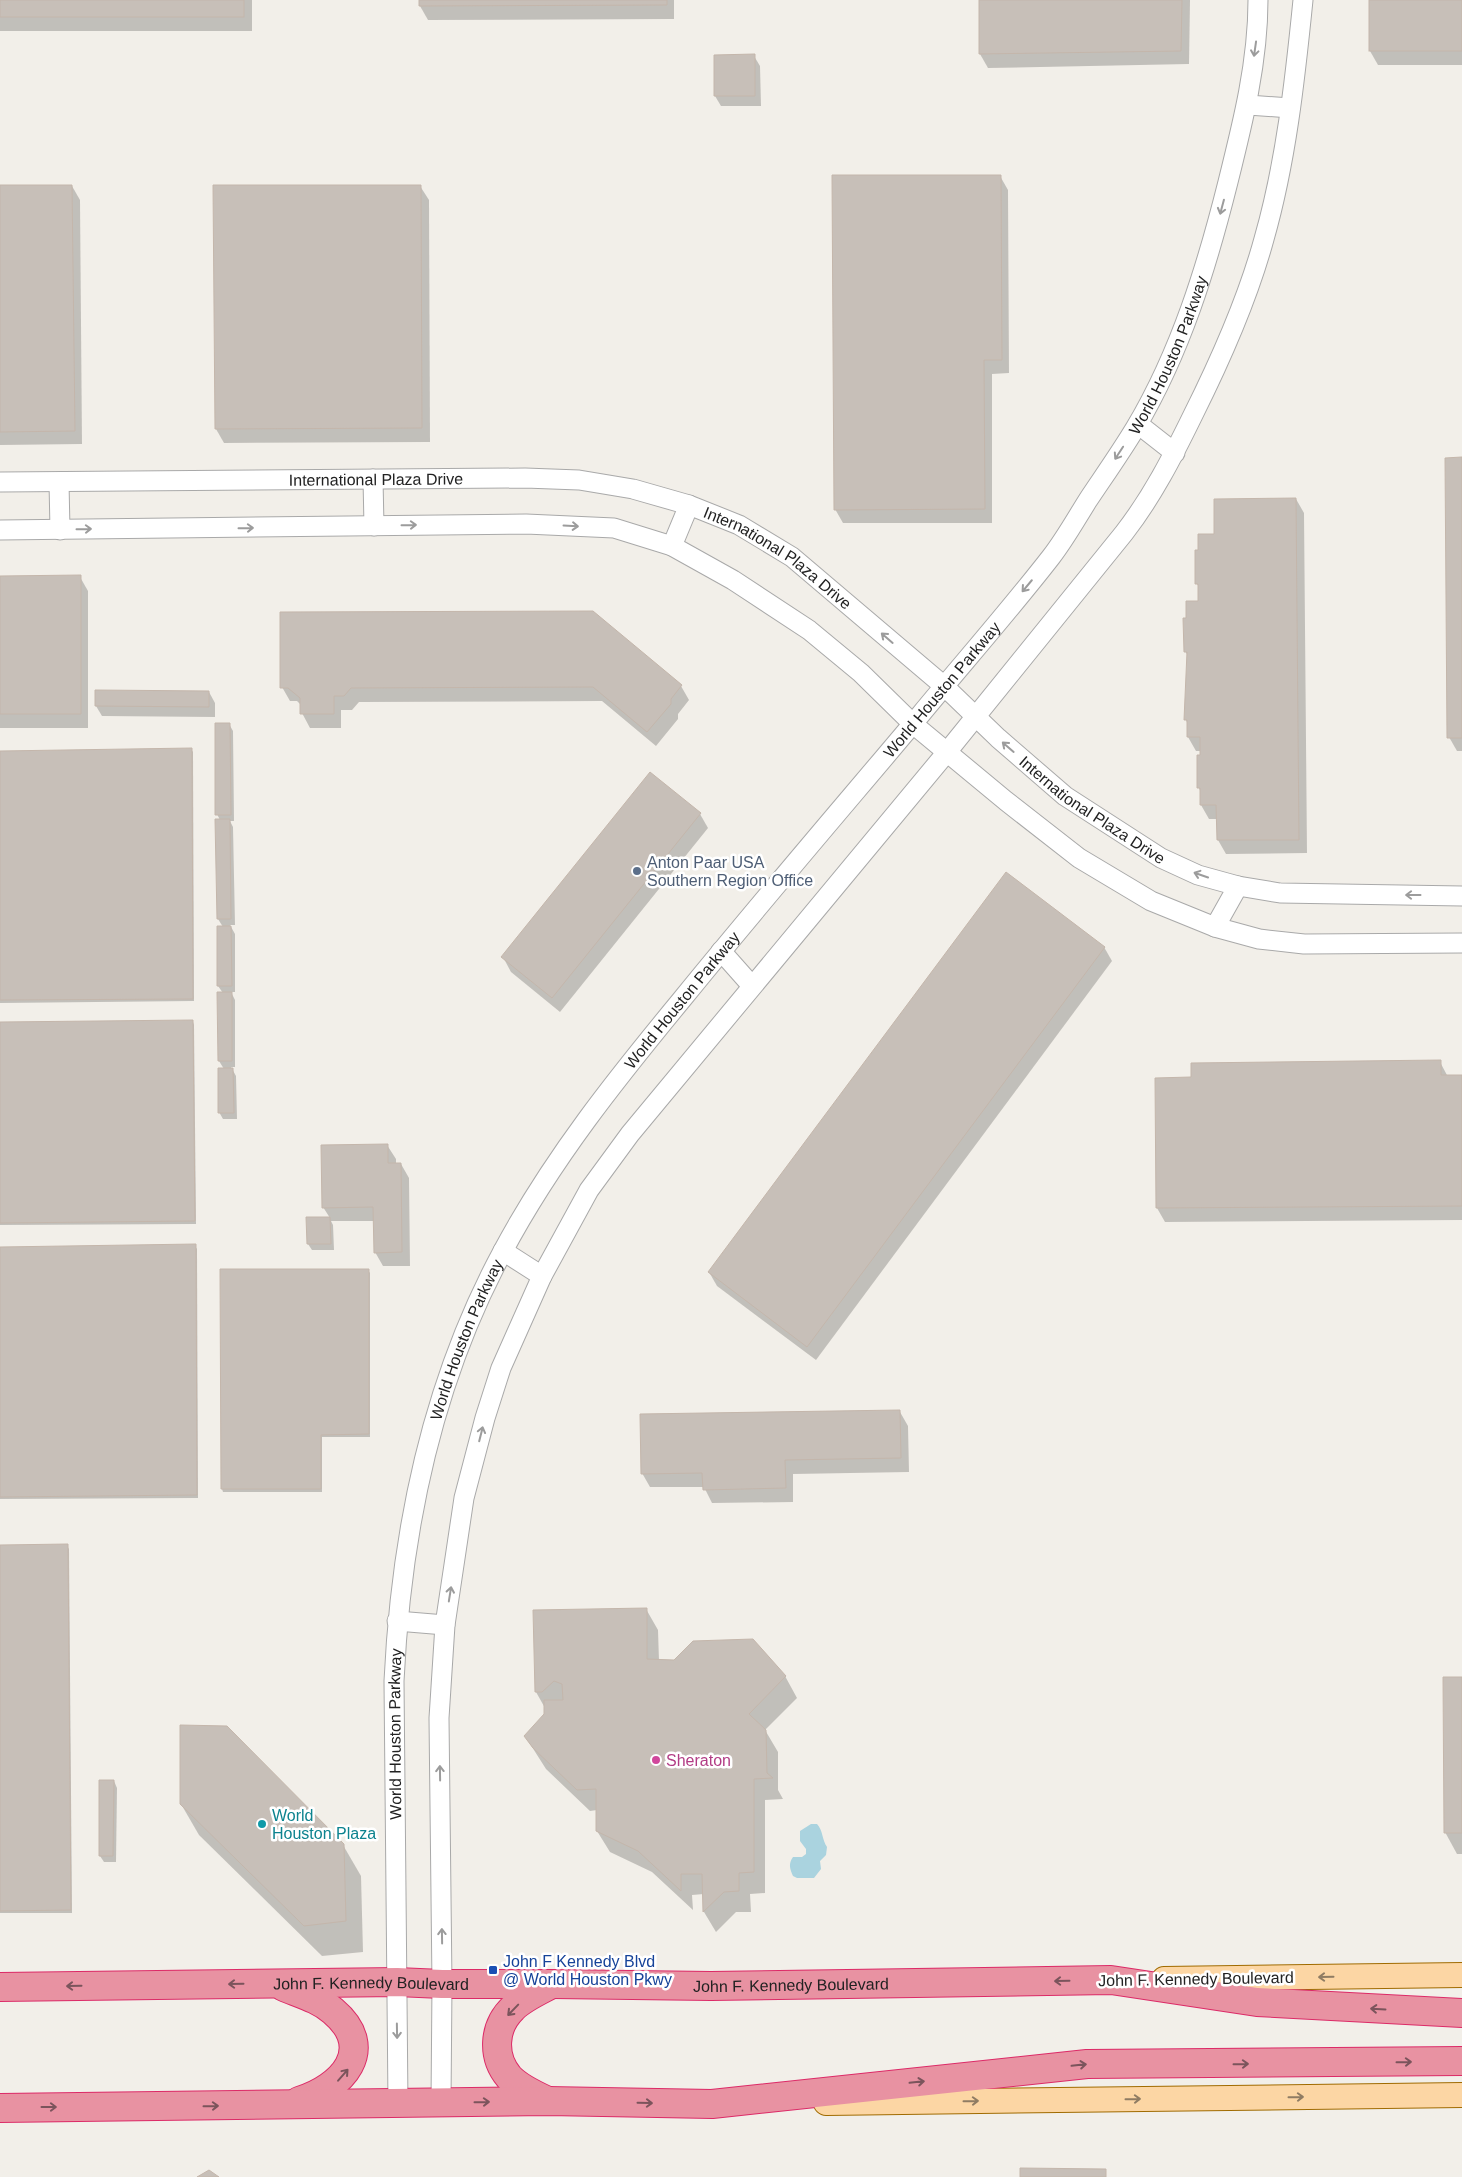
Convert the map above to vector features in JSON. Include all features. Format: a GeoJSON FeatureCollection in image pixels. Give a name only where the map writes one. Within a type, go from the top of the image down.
{"type":"FeatureCollection","features":[{"type":"Feature","properties":{"kind":"highway","name":"John F. Kennedy Boulevard"},"geometry":{"type":"LineString","coordinates":[[0,1987],[397,1982],[711,1986],[1111,1980]]}},
{"type":"Feature","properties":{"kind":"highway"},"geometry":{"type":"LineString","coordinates":[[1111,1980],[1257,2002],[1462,2013]]}},
{"type":"Feature","properties":{"kind":"highway"},"geometry":{"type":"LineString","coordinates":[[276,1984],[317,2000],[333,2011],[343,2021],[352,2042],[351,2063],[346,2072],[330,2088],[306,2099],[286,2105]]}},
{"type":"Feature","properties":{"kind":"highway"},"geometry":{"type":"LineString","coordinates":[[548,2101],[526,2090],[510,2078],[499,2063],[497,2045],[499,2029],[512,2008],[553,1984]]}},
{"type":"Feature","properties":{"kind":"highway"},"geometry":{"type":"LineString","coordinates":[[0,2108],[548,2101],[712,2104],[1087,2064],[1462,2061]]}},
{"type":"Feature","properties":{"kind":"main road","name":"John F. Kennedy Boulevard"},"geometry":{"type":"LineString","coordinates":[[1111,1980],[1462,1975]]}},
{"type":"Feature","properties":{"kind":"main road"},"geometry":{"type":"LineString","coordinates":[[712,2104],[1462,2095]]}},
{"type":"Feature","properties":{"kind":"street","name":"World Houston Parkway"},"geometry":{"type":"LineString","coordinates":[[398,2104],[394,1681],[397,1621],[413,1508],[452,1364],[503,1251],[554,1165],[580,1128],[721,951],[1054,553],[1138,424],[1174,351],[1202,278],[1248,105],[1258,27],[1258,0]]}},
{"type":"Feature","properties":{"kind":"street"},"geometry":{"type":"LineString","coordinates":[[441,2103],[442,1984],[439,1718],[445,1625],[464,1498],[485,1418],[501,1368],[542,1276],[589,1190],[624,1142],[947,752],[1134,520],[1175,453],[1214,374],[1236,320],[1264,240],[1281,162],[1290,108],[1303,0]]}},
{"type":"Feature","properties":{"kind":"street"},"geometry":{"type":"LineString","coordinates":[[1248,105],[1290,108]]}},
{"type":"Feature","properties":{"kind":"street"},"geometry":{"type":"LineString","coordinates":[[1138,424],[1175,453]]}},
{"type":"Feature","properties":{"kind":"street","name":"International Plaza Drive"},"geometry":{"type":"LineString","coordinates":[[0,482],[525,478],[579,480],[633,489],[689,505],[739,525],[792,557],[944,686],[975,717],[1065,796],[1168,861],[1198,875],[1238,886],[1280,894],[1462,896]]}},
{"type":"Feature","properties":{"kind":"street"},"geometry":{"type":"LineString","coordinates":[[373,479],[374,526]]}},
{"type":"Feature","properties":{"kind":"street"},"geometry":{"type":"LineString","coordinates":[[59,482],[60,530]]}},
{"type":"Feature","properties":{"kind":"street"},"geometry":{"type":"LineString","coordinates":[[672,546],[689,505]]}},
{"type":"Feature","properties":{"kind":"street"},"geometry":{"type":"LineString","coordinates":[[0,530],[526,524],[614,528],[672,546],[733,580],[809,630],[861,673],[912,724],[1079,858],[1151,901],[1215,927],[1259,940],[1304,944],[1462,943]]}},
{"type":"Feature","properties":{"kind":"street"},"geometry":{"type":"LineString","coordinates":[[1215,927],[1238,886]]}},
{"type":"Feature","properties":{"kind":"street"},"geometry":{"type":"LineString","coordinates":[[721,951],[752,986]]}},
{"type":"Feature","properties":{"kind":"street"},"geometry":{"type":"LineString","coordinates":[[503,1251],[542,1276]]}},
{"type":"Feature","properties":{"kind":"street"},"geometry":{"type":"LineString","coordinates":[[397,1621],[445,1625]]}},
{"type":"Feature","properties":{"kind":"water"},"geometry":{"type":"Polygon","coordinates":[[[811,1824],[817,1824],[820,1829],[827,1847],[826,1855],[820,1861],[821,1869],[814,1878],[797,1878],[793,1876],[790,1862],[793,1857],[802,1857],[806,1854],[806,1849],[800,1841],[800,1831],[811,1824]]]}},
{"type":"Feature","properties":{"kind":"building"},"geometry":{"type":"Polygon","coordinates":[[[0,0],[244,0],[244,17],[0,17],[0,0]]]}},
{"type":"Feature","properties":{"kind":"building"},"geometry":{"type":"Polygon","coordinates":[[[419,0],[667,0],[667,5],[419,6],[419,0]]]}},
{"type":"Feature","properties":{"kind":"building"},"geometry":{"type":"Polygon","coordinates":[[[979,0],[1182,0],[1181,51],[979,54],[979,0]]]}},
{"type":"Feature","properties":{"kind":"building"},"geometry":{"type":"Polygon","coordinates":[[[1369,0],[1462,0],[1462,51],[1369,51],[1369,0]]]}},
{"type":"Feature","properties":{"kind":"building"},"geometry":{"type":"Polygon","coordinates":[[[755,54],[755,96],[714,96],[714,55],[755,54]]]}},
{"type":"Feature","properties":{"kind":"building"},"geometry":{"type":"Polygon","coordinates":[[[832,175],[1001,175],[1002,360],[984,360],[985,509],[834,510],[832,175]]]}},
{"type":"Feature","properties":{"kind":"building"},"geometry":{"type":"Polygon","coordinates":[[[0,185],[72,185],[75,431],[0,432],[0,185]]]}},
{"type":"Feature","properties":{"kind":"building"},"geometry":{"type":"Polygon","coordinates":[[[213,185],[421,185],[422,428],[215,429],[213,185]]]}},
{"type":"Feature","properties":{"kind":"building"},"geometry":{"type":"Polygon","coordinates":[[[1462,457],[1462,738],[1447,738],[1445,458],[1462,457]]]}},
{"type":"Feature","properties":{"kind":"building"},"geometry":{"type":"Polygon","coordinates":[[[1296,498],[1299,840],[1217,840],[1216,805],[1200,805],[1200,788],[1197,788],[1197,755],[1200,755],[1200,737],[1187,737],[1187,720],[1184,720],[1187,652],[1184,652],[1183,618],[1186,618],[1186,601],[1198,601],[1198,584],[1195,584],[1195,550],[1198,550],[1198,534],[1214,534],[1214,499],[1296,498]]]}},
{"type":"Feature","properties":{"kind":"building"},"geometry":{"type":"Polygon","coordinates":[[[81,575],[81,714],[0,714],[0,576],[81,575]]]}},
{"type":"Feature","properties":{"kind":"building"},"geometry":{"type":"Polygon","coordinates":[[[593,611],[682,685],[671,699],[671,704],[647,732],[593,687],[351,688],[344,696],[334,696],[334,714],[300,714],[300,698],[288,688],[280,688],[280,612],[593,611]]]}},
{"type":"Feature","properties":{"kind":"building"},"geometry":{"type":"Polygon","coordinates":[[[95,690],[209,691],[209,707],[95,706],[95,690]]]}},
{"type":"Feature","properties":{"kind":"building"},"geometry":{"type":"Polygon","coordinates":[[[215,723],[230,723],[231,815],[215,815],[215,723]]]}},
{"type":"Feature","properties":{"kind":"building"},"geometry":{"type":"Polygon","coordinates":[[[192,748],[193,999],[0,1000],[0,751],[192,748]]]}},
{"type":"Feature","properties":{"kind":"building"},"geometry":{"type":"Polygon","coordinates":[[[650,772],[701,813],[552,998],[501,957],[650,772]]]}},
{"type":"Feature","properties":{"kind":"building"},"geometry":{"type":"Polygon","coordinates":[[[215,819],[230,819],[231,919],[217,919],[215,819]]]}},
{"type":"Feature","properties":{"kind":"building"},"geometry":{"type":"Polygon","coordinates":[[[1006,872],[1105,947],[807,1347],[708,1272],[1006,872]]]}},
{"type":"Feature","properties":{"kind":"building"},"geometry":{"type":"Polygon","coordinates":[[[217,926],[231,926],[232,986],[217,986],[217,926]]]}},
{"type":"Feature","properties":{"kind":"building"},"geometry":{"type":"Polygon","coordinates":[[[217,992],[232,992],[232,1061],[218,1061],[217,992]]]}},
{"type":"Feature","properties":{"kind":"building"},"geometry":{"type":"Polygon","coordinates":[[[193,1020],[195,1221],[0,1223],[0,1022],[193,1020]]]}},
{"type":"Feature","properties":{"kind":"building"},"geometry":{"type":"Polygon","coordinates":[[[1441,1060],[1441,1075],[1462,1075],[1462,1206],[1156,1208],[1155,1078],[1191,1077],[1191,1063],[1441,1060]]]}},
{"type":"Feature","properties":{"kind":"building"},"geometry":{"type":"Polygon","coordinates":[[[218,1068],[233,1068],[234,1113],[218,1113],[218,1068]]]}},
{"type":"Feature","properties":{"kind":"building"},"geometry":{"type":"Polygon","coordinates":[[[388,1144],[388,1163],[401,1163],[402,1252],[374,1253],[373,1207],[322,1208],[321,1145],[388,1144]]]}},
{"type":"Feature","properties":{"kind":"building"},"geometry":{"type":"Polygon","coordinates":[[[306,1217],[330,1217],[331,1244],[307,1244],[306,1217]]]}},
{"type":"Feature","properties":{"kind":"building"},"geometry":{"type":"Polygon","coordinates":[[[196,1244],[197,1495],[0,1497],[0,1247],[196,1244]]]}},
{"type":"Feature","properties":{"kind":"building"},"geometry":{"type":"Polygon","coordinates":[[[220,1269],[369,1269],[369,1434],[321,1435],[321,1489],[221,1489],[220,1269]]]}},
{"type":"Feature","properties":{"kind":"building"},"geometry":{"type":"Polygon","coordinates":[[[900,1410],[901,1458],[785,1460],[786,1488],[703,1490],[702,1473],[641,1474],[640,1414],[900,1410]]]}},
{"type":"Feature","properties":{"kind":"building"},"geometry":{"type":"Polygon","coordinates":[[[68,1544],[71,1910],[0,1911],[0,1545],[68,1544]]]}},
{"type":"Feature","properties":{"kind":"building","name":"Sheraton"},"geometry":{"type":"Polygon","coordinates":[[[647,1608],[647,1659],[674,1660],[693,1641],[753,1639],[786,1676],[749,1714],[766,1730],[767,1773],[773,1778],[754,1779],[754,1872],[739,1873],[739,1891],[724,1892],[703,1912],[702,1874],[681,1874],[681,1891],[638,1851],[596,1831],[596,1789],[577,1790],[533,1748],[524,1736],[544,1714],[544,1700],[563,1700],[562,1684],[554,1681],[542,1692],[535,1692],[533,1610],[647,1608]]]}},
{"type":"Feature","properties":{"kind":"building"},"geometry":{"type":"Polygon","coordinates":[[[1443,1677],[1462,1677],[1462,1833],[1444,1833],[1443,1677]]]}},
{"type":"Feature","properties":{"kind":"building","name":"World Houston Plaza"},"geometry":{"type":"Polygon","coordinates":[[[180,1725],[227,1726],[344,1844],[346,1921],[304,1926],[180,1804],[180,1725]]]}},
{"type":"Feature","properties":{"kind":"building"},"geometry":{"type":"Polygon","coordinates":[[[99,1780],[114,1780],[113,1856],[99,1856],[99,1780]]]}},
{"type":"Feature","properties":{"kind":"building"},"geometry":{"type":"Polygon","coordinates":[[[1020,2168],[1106,2169],[1106,2177],[1020,2177],[1020,2168]]]}},
{"type":"Feature","properties":{"kind":"building"},"geometry":{"type":"Polygon","coordinates":[[[209,2170],[219,2177],[197,2177],[209,2170]]]}},
{"type":"Feature","properties":{"kind":"place","name":"Anton Paar USA Southern Region Office"},"geometry":{"type":"Point","coordinates":[637,871]}},
{"type":"Feature","properties":{"kind":"place","name":"Sheraton"},"geometry":{"type":"Point","coordinates":[656,1760]}},
{"type":"Feature","properties":{"kind":"place","name":"World Houston Plaza"},"geometry":{"type":"Point","coordinates":[262,1824]}},
{"type":"Feature","properties":{"kind":"place","name":"John F Kennedy Blvd @ World Houston Pkwy"},"geometry":{"type":"Point","coordinates":[493,1970]}}]}
